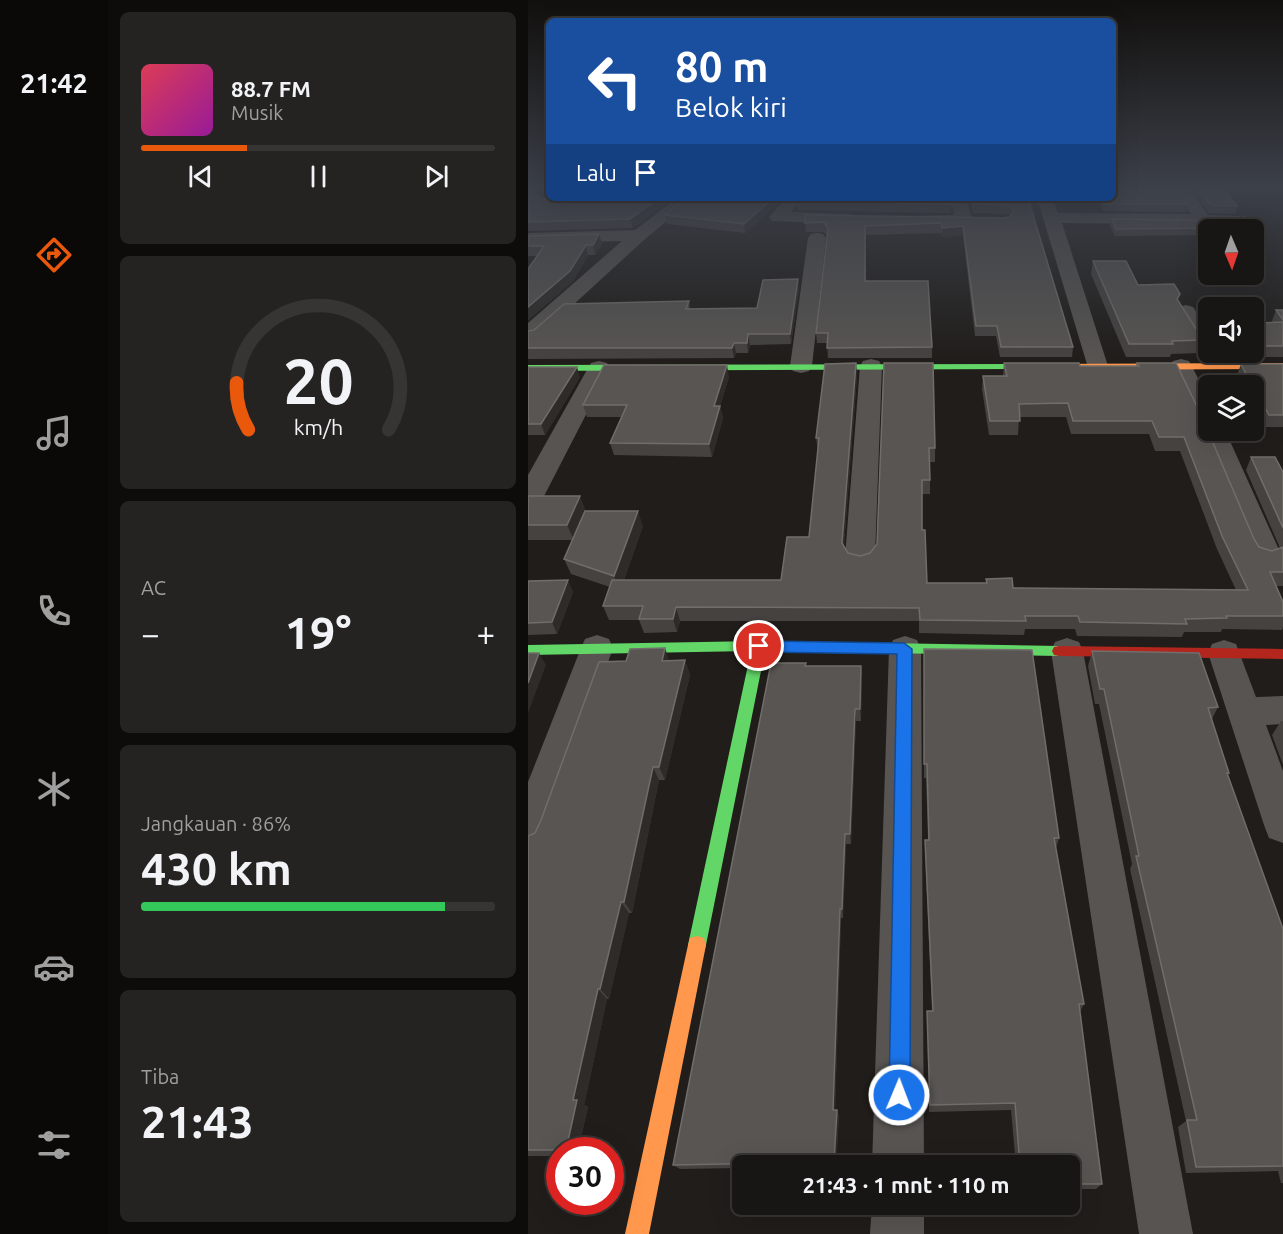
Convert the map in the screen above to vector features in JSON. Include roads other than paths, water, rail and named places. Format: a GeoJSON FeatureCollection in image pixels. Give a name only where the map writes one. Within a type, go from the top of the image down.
{"type":"FeatureCollection","features":[{"type":"Feature","properties":{"kind":"street"},"geometry":{"type":"LineString","coordinates":[[528,334],[628,246]]}},
{"type":"Feature","properties":{"kind":"street"},"geometry":{"type":"LineString","coordinates":[[801,366],[816,246]]}},
{"type":"Feature","properties":{"kind":"street"},"geometry":{"type":"LineString","coordinates":[[1060,246],[1097,366]]}},
{"type":"Feature","properties":{"kind":"street"},"geometry":{"type":"LineString","coordinates":[[1186,311],[1198,330]]}},
{"type":"Feature","properties":{"kind":"street"},"geometry":{"type":"LineString","coordinates":[[528,368],[1181,366],[1198,363]]}},
{"type":"Feature","properties":{"kind":"street"},"geometry":{"type":"LineString","coordinates":[[1243,363],[1281,369]]}},
{"type":"Feature","properties":{"kind":"street"},"geometry":{"type":"LineString","coordinates":[[860,557],[871,366]]}},
{"type":"Feature","properties":{"kind":"street"},"geometry":{"type":"LineString","coordinates":[[1181,366],[1198,401]]}},
{"type":"Feature","properties":{"kind":"street"},"geometry":{"type":"LineString","coordinates":[[528,500],[599,368]]}},
{"type":"Feature","properties":{"kind":"street"},"geometry":{"type":"LineString","coordinates":[[1217,441],[1265,552]]}},
{"type":"Feature","properties":{"kind":"street"},"geometry":{"type":"LineString","coordinates":[[637,1234],[759,646]]}},
{"type":"Feature","properties":{"kind":"street"},"geometry":{"type":"LineString","coordinates":[[528,650],[759,646],[1283,654]]}},
{"type":"Feature","properties":{"kind":"street"},"geometry":{"type":"LineString","coordinates":[[528,832],[597,648]]}},
{"type":"Feature","properties":{"kind":"street"},"geometry":{"type":"LineString","coordinates":[[898,1155],[904,649]]}},
{"type":"Feature","properties":{"kind":"street"},"geometry":{"type":"LineString","coordinates":[[1067,651],[1166,1234]]}},
{"type":"Feature","properties":{"kind":"street"},"geometry":{"type":"LineString","coordinates":[[1224,653],[1283,825]]}},
{"type":"Feature","properties":{"kind":"street"},"geometry":{"type":"LineString","coordinates":[[1244,712],[1283,710]]}},
{"type":"Feature","properties":{"kind":"street"},"geometry":{"type":"LineString","coordinates":[[897,1234],[898,1215]]}}]}
